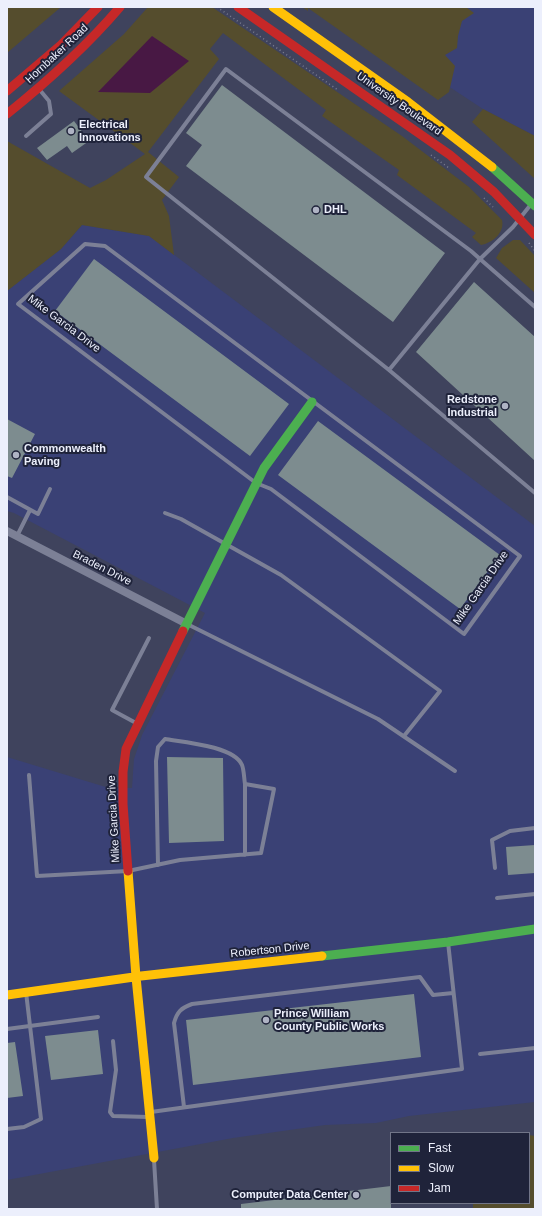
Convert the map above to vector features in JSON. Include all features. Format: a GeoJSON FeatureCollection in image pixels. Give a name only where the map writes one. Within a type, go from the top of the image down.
{"type":"FeatureCollection","features":[{"type":"Feature","properties":{"kind":"street","name":"Hornbaker Road"},"geometry":{"type":"LineString","coordinates":[[7,91],[61,45],[98,7]]}},
{"type":"Feature","properties":{"kind":"street","name":"Hornbaker Road"},"geometry":{"type":"LineString","coordinates":[[7,114],[39,89],[88,43],[120,7]]}},
{"type":"Feature","properties":{"kind":"street","name":"University Boulevard"},"geometry":{"type":"LineString","coordinates":[[238,7],[450,155],[494,192],[535,234]]}},
{"type":"Feature","properties":{"kind":"street","name":"University Boulevard"},"geometry":{"type":"LineString","coordinates":[[273,7],[451,133],[501,174],[533,205]]}},
{"type":"Feature","properties":{"kind":"street","name":"Mike Garcia Drive"},"geometry":{"type":"LineString","coordinates":[[154,1158],[151,1114],[136,977],[128,871],[122,772],[126,749],[137,723],[264,468],[312,402]]}},
{"type":"Feature","properties":{"kind":"street","name":"Braden Drive"},"geometry":{"type":"LineString","coordinates":[[7,531],[187,624]]}},
{"type":"Feature","properties":{"kind":"street","name":"Robertson Drive"},"geometry":{"type":"LineString","coordinates":[[7,995],[136,977],[448,942],[535,929]]}},
{"type":"Feature","properties":{"kind":"lane"},"geometry":{"type":"LineString","coordinates":[[535,307],[480,259],[226,69],[146,177],[388,370],[535,493]]}},
{"type":"Feature","properties":{"kind":"lane"},"geometry":{"type":"LineString","coordinates":[[26,136],[51,114],[48,101],[39,89]]}},
{"type":"Feature","properties":{"kind":"lane"},"geometry":{"type":"LineString","coordinates":[[388,370],[480,259],[533,205]]}},
{"type":"Feature","properties":{"kind":"lane","name":"Mike Garcia Drive"},"geometry":{"type":"LineString","coordinates":[[85,244],[105,246],[520,556],[464,634],[271,489],[256,483],[18,304],[85,244]]}},
{"type":"Feature","properties":{"kind":"lane"},"geometry":{"type":"LineString","coordinates":[[7,497],[38,514],[50,489]]}},
{"type":"Feature","properties":{"kind":"lane"},"geometry":{"type":"LineString","coordinates":[[18,536],[30,510]]}},
{"type":"Feature","properties":{"kind":"lane"},"geometry":{"type":"LineString","coordinates":[[165,513],[181,519],[227,543],[282,575],[440,691],[404,736]]}},
{"type":"Feature","properties":{"kind":"lane"},"geometry":{"type":"LineString","coordinates":[[187,624],[378,719],[455,770]]}},
{"type":"Feature","properties":{"kind":"lane"},"geometry":{"type":"LineString","coordinates":[[137,723],[112,710],[148,638]]}},
{"type":"Feature","properties":{"kind":"lane"},"geometry":{"type":"LineString","coordinates":[[158,865],[156,761],[158,747],[165,739],[207,745],[231,754],[242,764],[245,784],[245,855]]}},
{"type":"Feature","properties":{"kind":"lane"},"geometry":{"type":"LineString","coordinates":[[29,775],[37,876],[128,871],[180,860],[261,853],[274,789],[245,784]]}},
{"type":"Feature","properties":{"kind":"lane"},"geometry":{"type":"LineString","coordinates":[[495,868],[492,840],[510,831],[535,828]]}},
{"type":"Feature","properties":{"kind":"lane"},"geometry":{"type":"LineString","coordinates":[[497,898],[535,894]]}},
{"type":"Feature","properties":{"kind":"lane"},"geometry":{"type":"LineString","coordinates":[[113,1041],[116,1070],[110,1112],[113,1116],[122,1118],[184,1107],[462,1068],[448,942]]}},
{"type":"Feature","properties":{"kind":"lane"},"geometry":{"type":"LineString","coordinates":[[184,1107],[174,1023],[176,1014],[182,1007],[192,1004],[420,977],[432,995],[454,992]]}},
{"type":"Feature","properties":{"kind":"lane"},"geometry":{"type":"LineString","coordinates":[[7,1129],[24,1127],[41,1119],[26,992]]}},
{"type":"Feature","properties":{"kind":"lane"},"geometry":{"type":"LineString","coordinates":[[7,1029],[98,1017]]}},
{"type":"Feature","properties":{"kind":"lane"},"geometry":{"type":"LineString","coordinates":[[480,1054],[535,1048]]}},
{"type":"Feature","properties":{"kind":"lane"},"geometry":{"type":"LineString","coordinates":[[154,1158],[157,1209]]}},
{"type":"Feature","properties":{"kind":"path"},"geometry":{"type":"LineString","coordinates":[[217,7],[340,92]]}},
{"type":"Feature","properties":{"kind":"path"},"geometry":{"type":"LineString","coordinates":[[428,153],[452,171]]}},
{"type":"Feature","properties":{"kind":"path"},"geometry":{"type":"LineString","coordinates":[[481,195],[497,211]]}},
{"type":"Feature","properties":{"kind":"path"},"geometry":{"type":"LineString","coordinates":[[527,242],[535,251]]}},
{"type":"Feature","properties":{"kind":"shaded area"},"geometry":{"type":"Polygon","coordinates":[[[7,7],[61,7],[7,53],[7,7]]]}},
{"type":"Feature","properties":{"kind":"shaded area"},"geometry":{"type":"Polygon","coordinates":[[[148,7],[212,7],[402,136],[469,187],[502,220],[502,229],[500,233],[493,240],[481,245],[472,237],[476,233],[397,175],[399,170],[322,116],[326,110],[223,33],[210,49],[219,59],[148,152],[179,177],[162,200],[169,216],[174,255],[149,236],[82,225],[61,249],[7,291],[7,141],[90,188],[106,180],[145,154],[59,91],[124,34],[148,7]]]}},
{"type":"Feature","properties":{"kind":"shaded area"},"geometry":{"type":"Polygon","coordinates":[[[302,7],[466,7],[474,13],[462,21],[458,36],[457,48],[445,55],[455,66],[449,92],[438,100],[308,8],[308,11],[302,7]]]}},
{"type":"Feature","properties":{"kind":"shaded area"},"geometry":{"type":"Polygon","coordinates":[[[328,7],[535,7],[535,136],[483,109],[328,7]]]}},
{"type":"Feature","properties":{"kind":"shaded area"},"geometry":{"type":"Polygon","coordinates":[[[152,36],[189,61],[150,93],[98,92],[152,36]]]}},
{"type":"Feature","properties":{"kind":"shaded area"},"geometry":{"type":"Polygon","coordinates":[[[483,109],[535,136],[535,179],[472,122],[483,109]]]}},
{"type":"Feature","properties":{"kind":"shaded area"},"geometry":{"type":"Polygon","coordinates":[[[82,225],[149,236],[535,526],[535,1102],[409,1116],[376,1123],[325,1125],[233,1138],[7,1180],[7,757],[109,788],[132,788],[134,759],[142,735],[205,613],[14,513],[7,511],[7,291],[61,249],[82,225]]]}},
{"type":"Feature","properties":{"kind":"shaded area"},"geometry":{"type":"Polygon","coordinates":[[[513,240],[520,240],[535,256],[535,293],[496,258],[502,248],[513,240]]]}},
{"type":"Feature","properties":{"kind":"shaded area"},"geometry":{"type":"Polygon","coordinates":[[[530,1135],[535,1136],[535,1209],[473,1209],[473,1204],[530,1204],[530,1135]]]}},
{"type":"Feature","properties":{"kind":"building","name":"DHL"},"geometry":{"type":"Polygon","coordinates":[[[222,85],[445,253],[393,322],[186,166],[202,145],[186,133],[222,85]]]}},
{"type":"Feature","properties":{"kind":"building","name":"Electrical Innovations"},"geometry":{"type":"Polygon","coordinates":[[[74,121],[89,141],[72,153],[67,146],[47,160],[37,148],[74,121]]]}},
{"type":"Feature","properties":{"kind":"building"},"geometry":{"type":"Polygon","coordinates":[[[94,259],[289,404],[250,456],[55,311],[94,259]]]}},
{"type":"Feature","properties":{"kind":"building","name":"Redstone Industrial"},"geometry":{"type":"Polygon","coordinates":[[[474,282],[535,337],[535,461],[416,352],[474,282]]]}},
{"type":"Feature","properties":{"kind":"building","name":"Commonwealth Paving"},"geometry":{"type":"Polygon","coordinates":[[[7,419],[35,434],[12,478],[7,476],[7,419]]]}},
{"type":"Feature","properties":{"kind":"building"},"geometry":{"type":"Polygon","coordinates":[[[318,421],[500,555],[460,609],[278,475],[318,421]]]}},
{"type":"Feature","properties":{"kind":"building"},"geometry":{"type":"Polygon","coordinates":[[[167,757],[223,758],[224,841],[169,843],[167,757]]]}},
{"type":"Feature","properties":{"kind":"building"},"geometry":{"type":"Polygon","coordinates":[[[535,845],[535,873],[508,875],[506,847],[535,845]]]}},
{"type":"Feature","properties":{"kind":"building"},"geometry":{"type":"Polygon","coordinates":[[[414,994],[421,1057],[193,1085],[186,1020],[414,994]]]}},
{"type":"Feature","properties":{"kind":"building"},"geometry":{"type":"Polygon","coordinates":[[[98,1030],[103,1074],[51,1080],[45,1036],[98,1030]]]}},
{"type":"Feature","properties":{"kind":"building"},"geometry":{"type":"Polygon","coordinates":[[[15,1042],[23,1096],[7,1098],[7,1043],[15,1042]]]}},
{"type":"Feature","properties":{"kind":"building","name":"Computer Data Center"},"geometry":{"type":"Polygon","coordinates":[[[390,1186],[391,1209],[241,1209],[241,1204],[390,1186]]]}},
{"type":"Feature","properties":{"kind":"traffic: fast"},"geometry":{"type":"LineString","coordinates":[[492,167],[535,206]]}},
{"type":"Feature","properties":{"kind":"traffic: fast"},"geometry":{"type":"LineString","coordinates":[[183,631],[264,468],[312,402]]}},
{"type":"Feature","properties":{"kind":"traffic: fast"},"geometry":{"type":"LineString","coordinates":[[322,956],[448,942],[535,929]]}},
{"type":"Feature","properties":{"kind":"traffic: slow"},"geometry":{"type":"LineString","coordinates":[[273,7],[408,102],[492,167]]}},
{"type":"Feature","properties":{"kind":"traffic: slow"},"geometry":{"type":"LineString","coordinates":[[128,871],[136,977],[154,1158]]}},
{"type":"Feature","properties":{"kind":"traffic: slow"},"geometry":{"type":"LineString","coordinates":[[7,995],[141,976],[322,956]]}},
{"type":"Feature","properties":{"kind":"traffic: jam"},"geometry":{"type":"LineString","coordinates":[[7,91],[61,45],[98,7]]}},
{"type":"Feature","properties":{"kind":"traffic: jam"},"geometry":{"type":"LineString","coordinates":[[7,114],[66,63],[94,36],[120,7]]}},
{"type":"Feature","properties":{"kind":"traffic: jam"},"geometry":{"type":"LineString","coordinates":[[238,7],[450,155],[494,192],[535,235]]}},
{"type":"Feature","properties":{"kind":"traffic: jam"},"geometry":{"type":"LineString","coordinates":[[128,871],[123,804],[123,772],[126,749],[183,631]]}},
{"type":"Feature","properties":{"kind":"place","name":"Electrical Innovations"},"geometry":{"type":"Point","coordinates":[71,131]}},
{"type":"Feature","properties":{"kind":"place","name":"DHL"},"geometry":{"type":"Point","coordinates":[316,210]}},
{"type":"Feature","properties":{"kind":"place","name":"Redstone Industrial"},"geometry":{"type":"Point","coordinates":[505,406]}},
{"type":"Feature","properties":{"kind":"place","name":"Commonwealth Paving"},"geometry":{"type":"Point","coordinates":[16,455]}},
{"type":"Feature","properties":{"kind":"place","name":"Prince William County Public Works"},"geometry":{"type":"Point","coordinates":[266,1020]}},
{"type":"Feature","properties":{"kind":"place","name":"Computer Data Center"},"geometry":{"type":"Point","coordinates":[356,1195]}}]}
